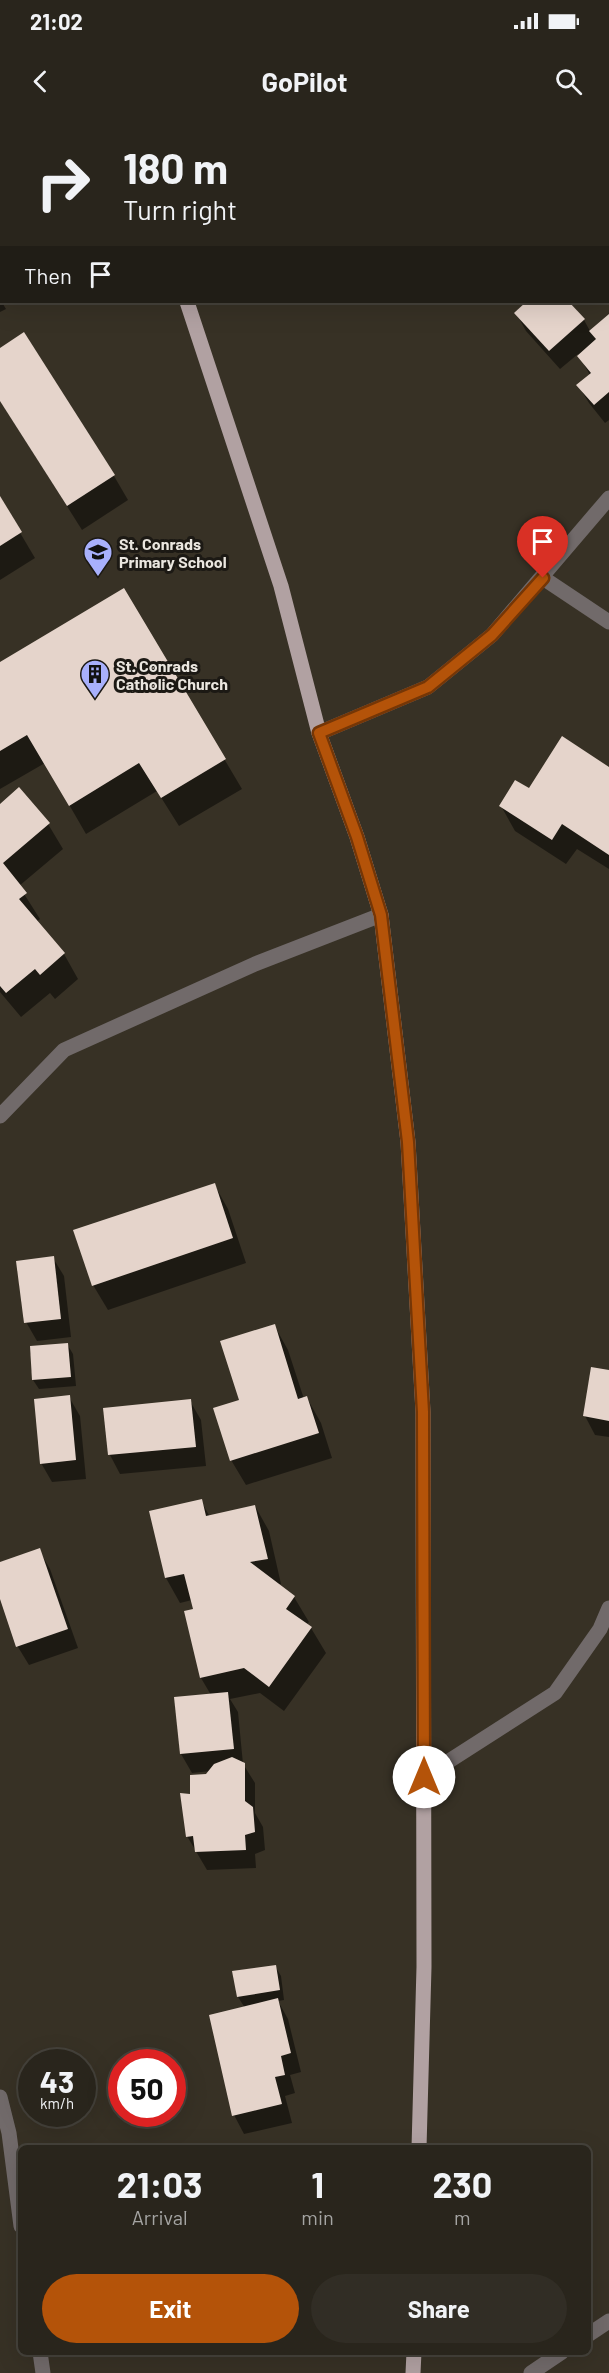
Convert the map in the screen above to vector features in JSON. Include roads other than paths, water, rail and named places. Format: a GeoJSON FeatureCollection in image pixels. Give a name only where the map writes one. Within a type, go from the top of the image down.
{"type":"FeatureCollection","features":[{"type":"Feature","properties":{"kind":"main road"},"geometry":{"type":"LineString","coordinates":[[187,303],[281,586],[319,733],[357,837],[381,915],[408,1142],[423,1412],[424,1966],[419,2145]]}},
{"type":"Feature","properties":{"kind":"main road"},"geometry":{"type":"LineString","coordinates":[[413,2373],[414,2355]]}},
{"type":"Feature","properties":{"kind":"street"},"geometry":{"type":"LineString","coordinates":[[319,733],[428,687],[492,635],[609,498]]}},
{"type":"Feature","properties":{"kind":"street"},"geometry":{"type":"LineString","coordinates":[[543,578],[609,622]]}},
{"type":"Feature","properties":{"kind":"street"},"geometry":{"type":"LineString","coordinates":[[0,1116],[63,1050],[255,964],[381,915]]}},
{"type":"Feature","properties":{"kind":"street"},"geometry":{"type":"LineString","coordinates":[[424,1777],[555,1693],[600,1629],[609,1608]]}},
{"type":"Feature","properties":{"kind":"street"},"geometry":{"type":"LineString","coordinates":[[0,2097],[9,2133],[18,2203]]}},
{"type":"Feature","properties":{"kind":"street"},"geometry":{"type":"LineString","coordinates":[[591,2333],[609,2321]]}},
{"type":"Feature","properties":{"kind":"street"},"geometry":{"type":"LineString","coordinates":[[40,2355],[43,2373]]}},
{"type":"Feature","properties":{"kind":"street"},"geometry":{"type":"LineString","coordinates":[[531,2373],[558,2355]]}},
{"type":"Feature","properties":{"kind":"place","name":"St. Conrads Primary School"},"geometry":{"type":"Point","coordinates":[98,578]}},
{"type":"Feature","properties":{"kind":"place","name":"St. Conrads Catholic Church"},"geometry":{"type":"Point","coordinates":[95,700]}}]}
